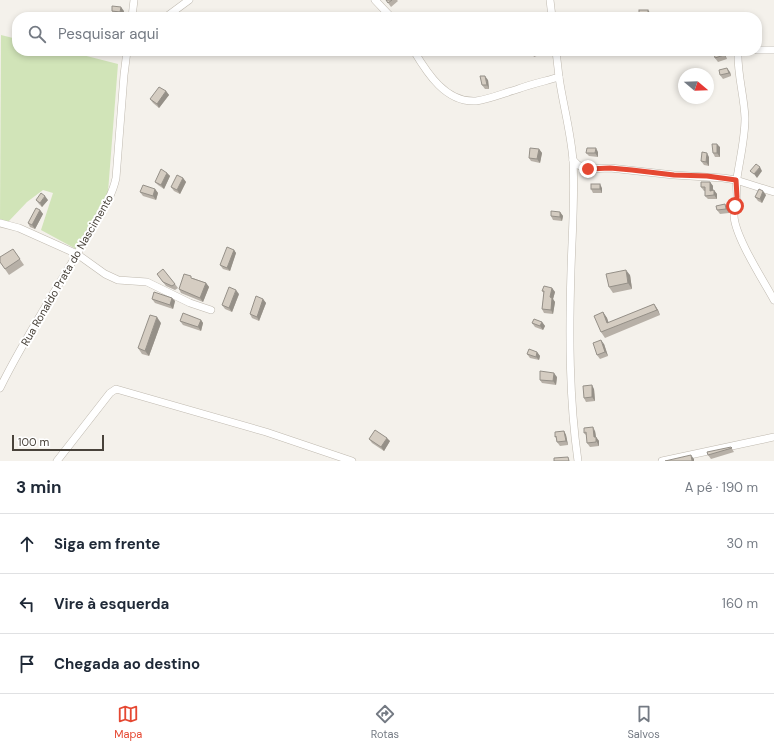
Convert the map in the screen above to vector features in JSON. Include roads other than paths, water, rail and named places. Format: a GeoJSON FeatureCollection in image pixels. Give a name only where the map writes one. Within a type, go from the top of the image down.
{"type":"FeatureCollection","features":[{"type":"Feature","properties":{"kind":"street"},"geometry":{"type":"LineString","coordinates":[[133,12],[134,0]]}},
{"type":"Feature","properties":{"kind":"street"},"geometry":{"type":"LineString","coordinates":[[173,12],[189,0]]}},
{"type":"Feature","properties":{"kind":"street"},"geometry":{"type":"LineString","coordinates":[[375,0],[386,12]]}},
{"type":"Feature","properties":{"kind":"street"},"geometry":{"type":"LineString","coordinates":[[550,0],[551,12]]}},
{"type":"Feature","properties":{"kind":"street"},"geometry":{"type":"LineString","coordinates":[[762,50],[774,50]]}},
{"type":"Feature","properties":{"kind":"street","name":"Rua Ronaldo Prata do Nascimento"},"geometry":{"type":"LineString","coordinates":[[0,388],[46,304],[113,191],[115,184],[127,56]]}},
{"type":"Feature","properties":{"kind":"street"},"geometry":{"type":"LineString","coordinates":[[417,56],[430,75],[440,86],[460,99],[469,101],[488,99],[559,77]]}},
{"type":"Feature","properties":{"kind":"street"},"geometry":{"type":"LineString","coordinates":[[557,56],[559,77],[567,114],[573,160],[570,354],[572,407],[578,461]]}},
{"type":"Feature","properties":{"kind":"street"},"geometry":{"type":"LineString","coordinates":[[738,56],[745,118],[743,144],[736,180],[737,197],[734,214],[735,221],[742,241],[774,300]]}},
{"type":"Feature","properties":{"kind":"street"},"geometry":{"type":"LineString","coordinates":[[573,160],[588,169],[625,169],[674,175],[723,178],[736,180],[774,192]]}},
{"type":"Feature","properties":{"kind":"street"},"geometry":{"type":"LineString","coordinates":[[0,223],[19,228],[77,254],[105,274],[118,280],[147,282],[211,310]]}},
{"type":"Feature","properties":{"kind":"street"},"geometry":{"type":"LineString","coordinates":[[57,461],[110,393],[116,389],[266,432],[352,461]]}},
{"type":"Feature","properties":{"kind":"street"},"geometry":{"type":"LineString","coordinates":[[662,461],[774,437]]}}]}
